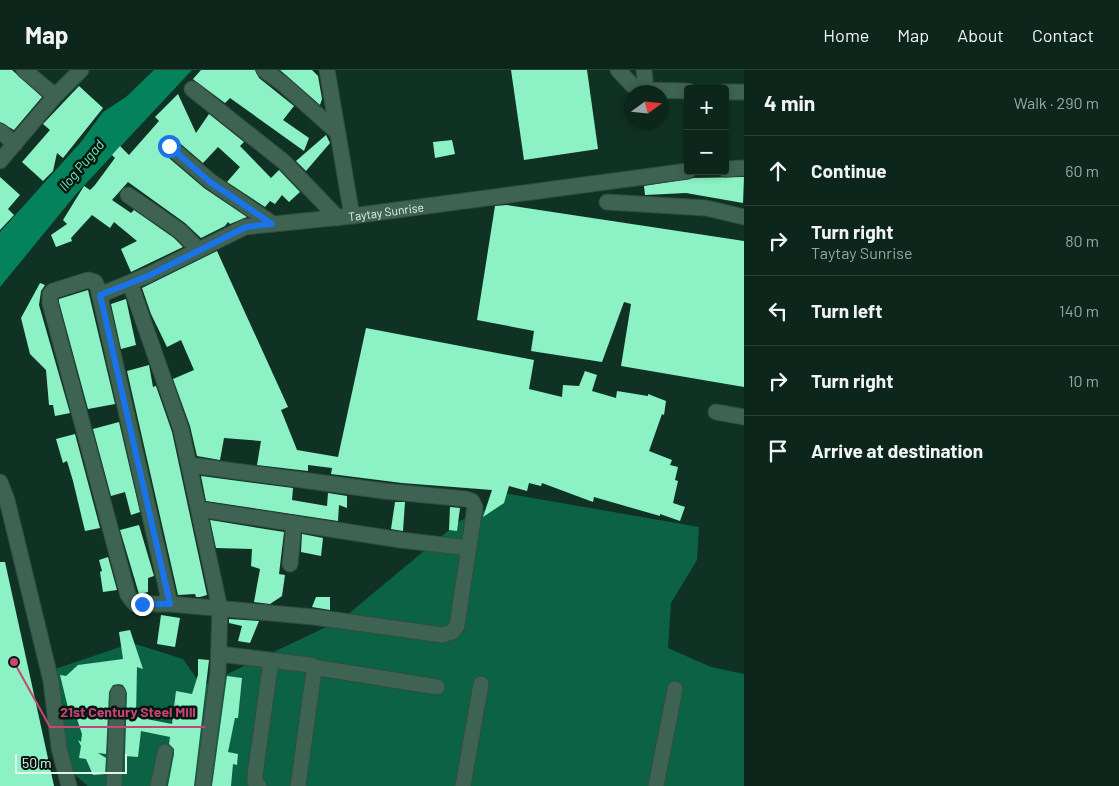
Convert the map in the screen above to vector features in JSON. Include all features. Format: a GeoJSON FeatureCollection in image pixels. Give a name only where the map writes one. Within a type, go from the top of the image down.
{"type":"FeatureCollection","features":[{"type":"Feature","properties":{"kind":"street"},"geometry":{"type":"LineString","coordinates":[[24,70],[55,96]]}},
{"type":"Feature","properties":{"kind":"street"},"geometry":{"type":"LineString","coordinates":[[0,161],[55,96],[81,70]]}},
{"type":"Feature","properties":{"kind":"street"},"geometry":{"type":"LineString","coordinates":[[264,70],[282,83],[338,133]]}},
{"type":"Feature","properties":{"kind":"street"},"geometry":{"type":"LineString","coordinates":[[327,70],[338,133],[345,217]]}},
{"type":"Feature","properties":{"kind":"street"},"geometry":{"type":"LineString","coordinates":[[618,70],[632,85]]}},
{"type":"Feature","properties":{"kind":"street"},"geometry":{"type":"LineString","coordinates":[[644,70],[646,85]]}},
{"type":"Feature","properties":{"kind":"street"},"geometry":{"type":"LineString","coordinates":[[192,90],[284,162],[345,217]]}},
{"type":"Feature","properties":{"kind":"street"},"geometry":{"type":"LineString","coordinates":[[669,91],[684,91]]}},
{"type":"Feature","properties":{"kind":"street"},"geometry":{"type":"LineString","coordinates":[[729,92],[744,92]]}},
{"type":"Feature","properties":{"kind":"street"},"geometry":{"type":"LineString","coordinates":[[0,131],[15,144]]}},
{"type":"Feature","properties":{"kind":"street"},"geometry":{"type":"LineString","coordinates":[[169,146],[210,182],[272,224]]}},
{"type":"Feature","properties":{"kind":"street"},"geometry":{"type":"LineString","coordinates":[[729,169],[744,168]]}},
{"type":"Feature","properties":{"kind":"street","name":"Taytay Sunrise"},"geometry":{"type":"LineString","coordinates":[[100,295],[130,283],[246,227],[345,217],[684,172]]}},
{"type":"Feature","properties":{"kind":"street"},"geometry":{"type":"LineString","coordinates":[[128,195],[180,231],[199,250]]}},
{"type":"Feature","properties":{"kind":"street"},"geometry":{"type":"LineString","coordinates":[[606,202],[706,208],[744,217]]}},
{"type":"Feature","properties":{"kind":"street"},"geometry":{"type":"LineString","coordinates":[[170,604],[100,295],[95,282],[88,280],[53,291],[49,298],[128,595],[134,604],[170,604],[314,616],[443,635],[452,632],[457,626],[475,507],[472,501],[466,499],[384,492],[190,465]]}},
{"type":"Feature","properties":{"kind":"street"},"geometry":{"type":"LineString","coordinates":[[130,283],[181,429],[220,609],[218,654],[203,786]]}},
{"type":"Feature","properties":{"kind":"street"},"geometry":{"type":"LineString","coordinates":[[716,412],[744,417]]}},
{"type":"Feature","properties":{"kind":"street"},"geometry":{"type":"LineString","coordinates":[[0,482],[7,500],[52,681],[59,748],[68,786]]}},
{"type":"Feature","properties":{"kind":"street"},"geometry":{"type":"LineString","coordinates":[[199,508],[294,524],[469,548]]}},
{"type":"Feature","properties":{"kind":"street"},"geometry":{"type":"LineString","coordinates":[[290,564],[294,524]]}},
{"type":"Feature","properties":{"kind":"street"},"geometry":{"type":"LineString","coordinates":[[218,654],[310,665],[437,686]]}},
{"type":"Feature","properties":{"kind":"street"},"geometry":{"type":"LineString","coordinates":[[259,786],[255,782],[255,775],[271,661]]}},
{"type":"Feature","properties":{"kind":"street"},"geometry":{"type":"LineString","coordinates":[[298,786],[313,667]]}},
{"type":"Feature","properties":{"kind":"street"},"geometry":{"type":"LineString","coordinates":[[464,786],[481,684]]}},
{"type":"Feature","properties":{"kind":"street"},"geometry":{"type":"LineString","coordinates":[[656,786],[675,689]]}},
{"type":"Feature","properties":{"kind":"street"},"geometry":{"type":"LineString","coordinates":[[114,786],[118,693]]}},
{"type":"Feature","properties":{"kind":"street"},"geometry":{"type":"LineString","coordinates":[[158,786],[165,752]]}},
{"type":"Feature","properties":{"kind":"shaded area"},"geometry":{"type":"Polygon","coordinates":[[[504,493],[699,527],[697,560],[671,603],[668,648],[711,667],[744,674],[744,786],[88,786],[68,769],[55,669],[132,643],[183,659],[202,686],[341,620],[460,521],[501,503],[504,493]]]}},
{"type":"Feature","properties":{"kind":"water","name":"Ilog Pugad"},"geometry":{"type":"Polygon","coordinates":[[[154,70],[192,70],[77,193],[0,287],[0,232],[81,142],[103,112],[126,97],[154,70]]]}},
{"type":"Feature","properties":{"kind":"building"},"geometry":{"type":"Polygon","coordinates":[[[0,70],[12,70],[42,97],[14,130],[0,122],[0,70]]]}},
{"type":"Feature","properties":{"kind":"building"},"geometry":{"type":"Polygon","coordinates":[[[201,70],[255,70],[259,78],[294,106],[283,120],[309,138],[304,151],[230,98],[225,103],[194,80],[201,70]]]}},
{"type":"Feature","properties":{"kind":"building"},"geometry":{"type":"Polygon","coordinates":[[[280,70],[312,70],[318,76],[322,99],[320,105],[280,70]]]}},
{"type":"Feature","properties":{"kind":"building"},"geometry":{"type":"Polygon","coordinates":[[[511,70],[587,70],[598,149],[524,160],[511,70]]]}},
{"type":"Feature","properties":{"kind":"building"},"geometry":{"type":"Polygon","coordinates":[[[79,86],[103,108],[63,158],[57,153],[53,171],[43,181],[22,162],[50,130],[43,124],[79,86]]]}},
{"type":"Feature","properties":{"kind":"building"},"geometry":{"type":"Polygon","coordinates":[[[178,94],[196,133],[209,114],[244,142],[240,146],[271,178],[279,170],[300,192],[289,202],[282,195],[275,204],[270,201],[265,207],[227,182],[240,167],[218,147],[203,163],[175,139],[166,137],[160,144],[163,153],[204,188],[247,217],[230,224],[228,222],[225,226],[201,238],[185,223],[128,182],[112,200],[131,213],[134,210],[174,238],[183,247],[131,272],[121,249],[137,241],[114,222],[110,228],[92,215],[71,238],[72,241],[56,247],[51,235],[67,224],[63,220],[84,186],[90,190],[95,185],[115,158],[112,155],[120,146],[129,155],[159,121],[155,117],[178,94]]]}},
{"type":"Feature","properties":{"kind":"building"},"geometry":{"type":"Polygon","coordinates":[[[326,135],[330,143],[306,171],[296,161],[326,135]]]}},
{"type":"Feature","properties":{"kind":"building"},"geometry":{"type":"Polygon","coordinates":[[[452,140],[455,154],[435,158],[433,142],[452,140]]]}},
{"type":"Feature","properties":{"kind":"building"},"geometry":{"type":"Polygon","coordinates":[[[0,177],[20,195],[8,209],[14,215],[0,230],[0,177]]]}},
{"type":"Feature","properties":{"kind":"building"},"geometry":{"type":"Polygon","coordinates":[[[744,177],[743,203],[686,193],[645,195],[644,186],[694,178],[744,177]]]}},
{"type":"Feature","properties":{"kind":"building"},"geometry":{"type":"Polygon","coordinates":[[[507,205],[744,241],[744,387],[621,366],[631,304],[624,302],[602,362],[531,351],[534,331],[477,320],[495,206],[507,205]]]}},
{"type":"Feature","properties":{"kind":"building"},"geometry":{"type":"Polygon","coordinates":[[[217,251],[288,407],[281,410],[297,450],[338,457],[366,328],[534,360],[529,389],[562,397],[563,385],[579,386],[585,371],[597,375],[592,391],[616,398],[617,391],[648,396],[648,394],[666,401],[664,415],[662,414],[649,451],[672,460],[670,465],[678,467],[675,480],[678,481],[673,503],[685,507],[680,521],[594,497],[593,502],[542,483],[541,486],[529,483],[527,491],[509,486],[504,503],[483,517],[492,490],[402,483],[331,474],[332,468],[308,465],[308,471],[257,465],[261,441],[224,438],[220,460],[197,456],[190,426],[173,379],[194,370],[181,340],[167,347],[151,314],[142,288],[217,251]]]}},
{"type":"Feature","properties":{"kind":"building"},"geometry":{"type":"Polygon","coordinates":[[[40,283],[45,285],[41,291],[39,305],[70,413],[55,416],[53,405],[49,405],[46,370],[30,354],[21,318],[40,283]]]}},
{"type":"Feature","properties":{"kind":"building"},"geometry":{"type":"Polygon","coordinates":[[[88,290],[115,404],[88,409],[59,299],[88,290]]]}},
{"type":"Feature","properties":{"kind":"building"},"geometry":{"type":"Polygon","coordinates":[[[126,299],[136,345],[121,349],[111,304],[126,299]]]}},
{"type":"Feature","properties":{"kind":"building"},"geometry":{"type":"Polygon","coordinates":[[[149,365],[153,387],[156,386],[172,432],[207,595],[200,597],[196,597],[195,594],[178,595],[127,371],[149,365]]]}},
{"type":"Feature","properties":{"kind":"building"},"geometry":{"type":"Polygon","coordinates":[[[119,422],[140,512],[131,515],[125,492],[111,496],[93,429],[119,422]]]}},
{"type":"Feature","properties":{"kind":"building"},"geometry":{"type":"Polygon","coordinates":[[[75,434],[100,528],[85,531],[67,461],[63,463],[56,439],[75,434]]]}},
{"type":"Feature","properties":{"kind":"building"},"geometry":{"type":"Polygon","coordinates":[[[201,476],[293,488],[292,500],[327,506],[328,493],[347,496],[347,508],[339,505],[338,521],[206,501],[201,476]]]}},
{"type":"Feature","properties":{"kind":"building"},"geometry":{"type":"Polygon","coordinates":[[[395,502],[405,502],[403,531],[391,529],[395,502]]]}},
{"type":"Feature","properties":{"kind":"building"},"geometry":{"type":"Polygon","coordinates":[[[450,507],[460,508],[457,531],[449,530],[450,507]]]}},
{"type":"Feature","properties":{"kind":"building"},"geometry":{"type":"Polygon","coordinates":[[[210,520],[284,532],[279,574],[285,575],[282,596],[270,604],[254,602],[260,569],[251,566],[252,549],[216,548],[210,520]]]}},
{"type":"Feature","properties":{"kind":"building"},"geometry":{"type":"Polygon","coordinates":[[[139,525],[154,576],[148,578],[148,592],[139,594],[120,530],[139,525]]]}},
{"type":"Feature","properties":{"kind":"building"},"geometry":{"type":"Polygon","coordinates":[[[302,534],[323,538],[321,556],[301,552],[302,534]]]}},
{"type":"Feature","properties":{"kind":"building"},"geometry":{"type":"Polygon","coordinates":[[[108,557],[117,590],[103,592],[100,572],[102,571],[99,560],[108,557]]]}},
{"type":"Feature","properties":{"kind":"building"},"geometry":{"type":"Polygon","coordinates":[[[0,562],[5,562],[54,786],[0,786],[0,562]]]}},
{"type":"Feature","properties":{"kind":"building"},"geometry":{"type":"Polygon","coordinates":[[[316,597],[330,597],[330,610],[312,607],[316,597]]]}},
{"type":"Feature","properties":{"kind":"building"},"geometry":{"type":"Polygon","coordinates":[[[161,615],[180,618],[175,647],[157,644],[161,615]]]}},
{"type":"Feature","properties":{"kind":"building"},"geometry":{"type":"Polygon","coordinates":[[[229,619],[259,621],[250,643],[238,641],[242,626],[229,623],[229,619]]]}},
{"type":"Feature","properties":{"kind":"building"},"geometry":{"type":"Polygon","coordinates":[[[130,630],[143,669],[137,667],[136,717],[172,724],[176,691],[192,694],[198,675],[198,659],[209,660],[194,786],[168,786],[174,754],[174,749],[169,744],[170,737],[141,731],[138,757],[125,756],[127,693],[123,685],[119,684],[113,685],[109,692],[106,754],[98,753],[106,758],[105,774],[93,775],[86,759],[79,758],[81,746],[78,740],[81,742],[82,734],[76,716],[70,716],[60,675],[66,676],[78,665],[123,659],[119,632],[130,630]]]}},
{"type":"Feature","properties":{"kind":"building"},"geometry":{"type":"Polygon","coordinates":[[[227,676],[242,678],[238,718],[235,718],[228,752],[238,754],[237,765],[233,764],[231,786],[212,786],[227,676]]]}},
{"type":"Feature","properties":{"kind":"place","name":"21st Century Steel Mill"},"geometry":{"type":"Point","coordinates":[14,662]}},
{"type":"Feature","properties":{"kind":"route"},"geometry":{"type":"LineString","coordinates":[[142,604],[170,604],[100,295],[148,276],[246,227],[272,224],[210,182],[169,146]]}}]}
